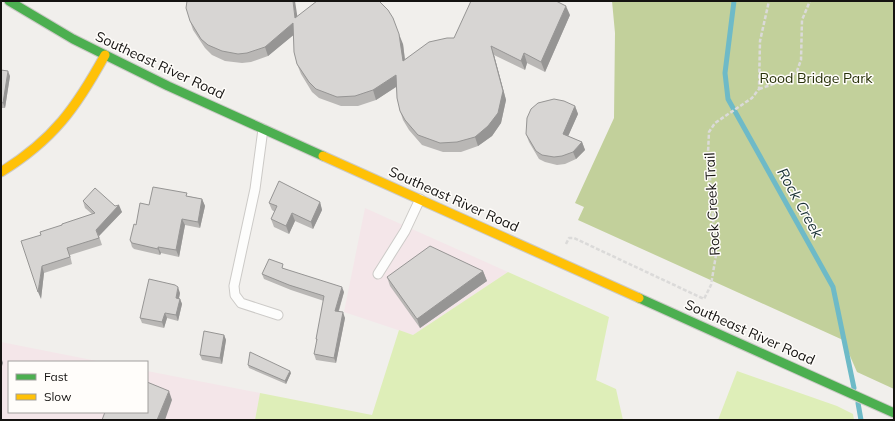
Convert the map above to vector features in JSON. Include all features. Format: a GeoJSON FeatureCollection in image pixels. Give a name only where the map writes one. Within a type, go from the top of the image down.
{"type":"FeatureCollection","features":[{"type":"Feature","properties":{"kind":"main road","name":"Southeast River Road"},"geometry":{"type":"LineString","coordinates":[[9,1],[73,39],[105,55],[894,413]]}},
{"type":"Feature","properties":{"kind":"main road"},"geometry":{"type":"LineString","coordinates":[[1,172],[34,152],[58,129],[82,96],[105,55]]}},
{"type":"Feature","properties":{"kind":"lane"},"geometry":{"type":"LineString","coordinates":[[263,128],[255,189],[234,286],[234,295],[241,303],[278,315]]}},
{"type":"Feature","properties":{"kind":"lane"},"geometry":{"type":"LineString","coordinates":[[378,274],[405,232],[420,199]]}},
{"type":"Feature","properties":{"kind":"path"},"geometry":{"type":"LineString","coordinates":[[769,1],[760,41],[759,89],[788,79],[797,71],[801,60],[802,20],[810,1]]}},
{"type":"Feature","properties":{"kind":"path","name":"Rock Creek Trail"},"geometry":{"type":"LineString","coordinates":[[566,244],[569,238],[574,238],[704,299],[711,285],[716,255],[708,153],[709,132],[715,123],[752,98],[759,89]]}},
{"type":"Feature","properties":{"kind":"shaded area"},"geometry":{"type":"Polygon","coordinates":[[[365,208],[508,272],[413,335],[344,312],[365,208]]]}},
{"type":"Feature","properties":{"kind":"shaded area"},"geometry":{"type":"Polygon","coordinates":[[[1,342],[97,361],[8,361],[8,413],[148,413],[148,371],[260,393],[255,420],[1,420],[1,342]]]}},
{"type":"Feature","properties":{"kind":"green space","name":"Rood Bridge Park"},"geometry":{"type":"Polygon","coordinates":[[[612,1],[894,1],[894,389],[857,372],[843,340],[578,220],[584,207],[575,203],[614,118],[615,33],[612,1]]]}},
{"type":"Feature","properties":{"kind":"green space"},"geometry":{"type":"Polygon","coordinates":[[[508,272],[609,317],[596,380],[616,389],[623,420],[255,420],[260,393],[372,415],[399,330],[413,335],[508,272]]]}},
{"type":"Feature","properties":{"kind":"green space"},"geometry":{"type":"Polygon","coordinates":[[[737,371],[837,406],[853,414],[854,420],[718,420],[737,371]]]}},
{"type":"Feature","properties":{"kind":"building"},"geometry":{"type":"Polygon","coordinates":[[[187,1],[293,1],[295,18],[317,1],[379,1],[388,10],[393,18],[399,34],[403,61],[429,42],[454,38],[471,1],[556,1],[566,6],[541,62],[524,53],[521,61],[491,46],[503,91],[498,113],[488,126],[475,137],[457,142],[440,143],[418,135],[405,120],[400,111],[397,98],[396,75],[373,90],[355,96],[337,97],[316,89],[309,82],[297,64],[294,52],[293,23],[265,47],[247,53],[238,54],[222,51],[208,45],[201,39],[190,21],[186,8],[187,1]]]}},
{"type":"Feature","properties":{"kind":"building"},"geometry":{"type":"Polygon","coordinates":[[[1,70],[8,71],[3,103],[1,102],[1,70]]]}},
{"type":"Feature","properties":{"kind":"building"},"geometry":{"type":"Polygon","coordinates":[[[554,99],[564,101],[575,106],[563,134],[582,142],[573,152],[554,157],[542,155],[536,151],[526,134],[527,118],[531,109],[538,103],[554,99]]]}},
{"type":"Feature","properties":{"kind":"building"},"geometry":{"type":"Polygon","coordinates":[[[279,181],[320,202],[311,222],[292,213],[286,226],[271,219],[277,206],[269,203],[279,181]]]}},
{"type":"Feature","properties":{"kind":"building"},"geometry":{"type":"Polygon","coordinates":[[[153,187],[187,193],[186,196],[202,199],[198,222],[182,219],[176,250],[158,247],[158,249],[132,243],[130,240],[134,224],[136,225],[140,203],[149,205],[153,187]]]}},
{"type":"Feature","properties":{"kind":"building"},"geometry":{"type":"Polygon","coordinates":[[[95,188],[115,206],[119,205],[96,230],[99,238],[67,248],[70,257],[42,266],[38,292],[21,241],[41,235],[40,232],[95,213],[83,201],[95,188]]]}},
{"type":"Feature","properties":{"kind":"building"},"geometry":{"type":"Polygon","coordinates":[[[430,246],[483,271],[417,319],[387,277],[430,246]]]}},
{"type":"Feature","properties":{"kind":"building"},"geometry":{"type":"Polygon","coordinates":[[[269,259],[283,264],[282,268],[342,287],[335,311],[343,312],[334,358],[314,354],[324,296],[289,285],[262,274],[269,259]]]}},
{"type":"Feature","properties":{"kind":"building"},"geometry":{"type":"Polygon","coordinates":[[[149,279],[178,287],[176,298],[180,299],[176,315],[165,313],[162,322],[140,318],[149,279]]]}},
{"type":"Feature","properties":{"kind":"building"},"geometry":{"type":"Polygon","coordinates":[[[204,331],[224,335],[220,358],[200,355],[204,331]]]}},
{"type":"Feature","properties":{"kind":"building"},"geometry":{"type":"Polygon","coordinates":[[[250,352],[290,371],[285,381],[248,365],[250,352]]]}},
{"type":"Feature","properties":{"kind":"building"},"geometry":{"type":"Polygon","coordinates":[[[148,382],[169,391],[157,420],[102,420],[105,413],[148,413],[148,382]]]}},
{"type":"Feature","properties":{"kind":"waterway","name":"Rock Creek"},"geometry":{"type":"LineString","coordinates":[[734,1],[725,73],[728,99],[833,287],[854,388]]}},
{"type":"Feature","properties":{"kind":"waterway","name":"Rock Creek"},"geometry":{"type":"LineString","coordinates":[[858,403],[861,420]]}},
{"type":"Feature","properties":{"kind":"traffic: fast"},"geometry":{"type":"LineString","coordinates":[[9,1],[73,39],[168,86],[323,156]]}},
{"type":"Feature","properties":{"kind":"traffic: fast"},"geometry":{"type":"LineString","coordinates":[[639,298],[894,413]]}},
{"type":"Feature","properties":{"kind":"traffic: slow"},"geometry":{"type":"LineString","coordinates":[[1,172],[35,148],[62,121],[84,91],[105,55]]}},
{"type":"Feature","properties":{"kind":"traffic: slow"},"geometry":{"type":"LineString","coordinates":[[323,156],[639,298]]}}]}
